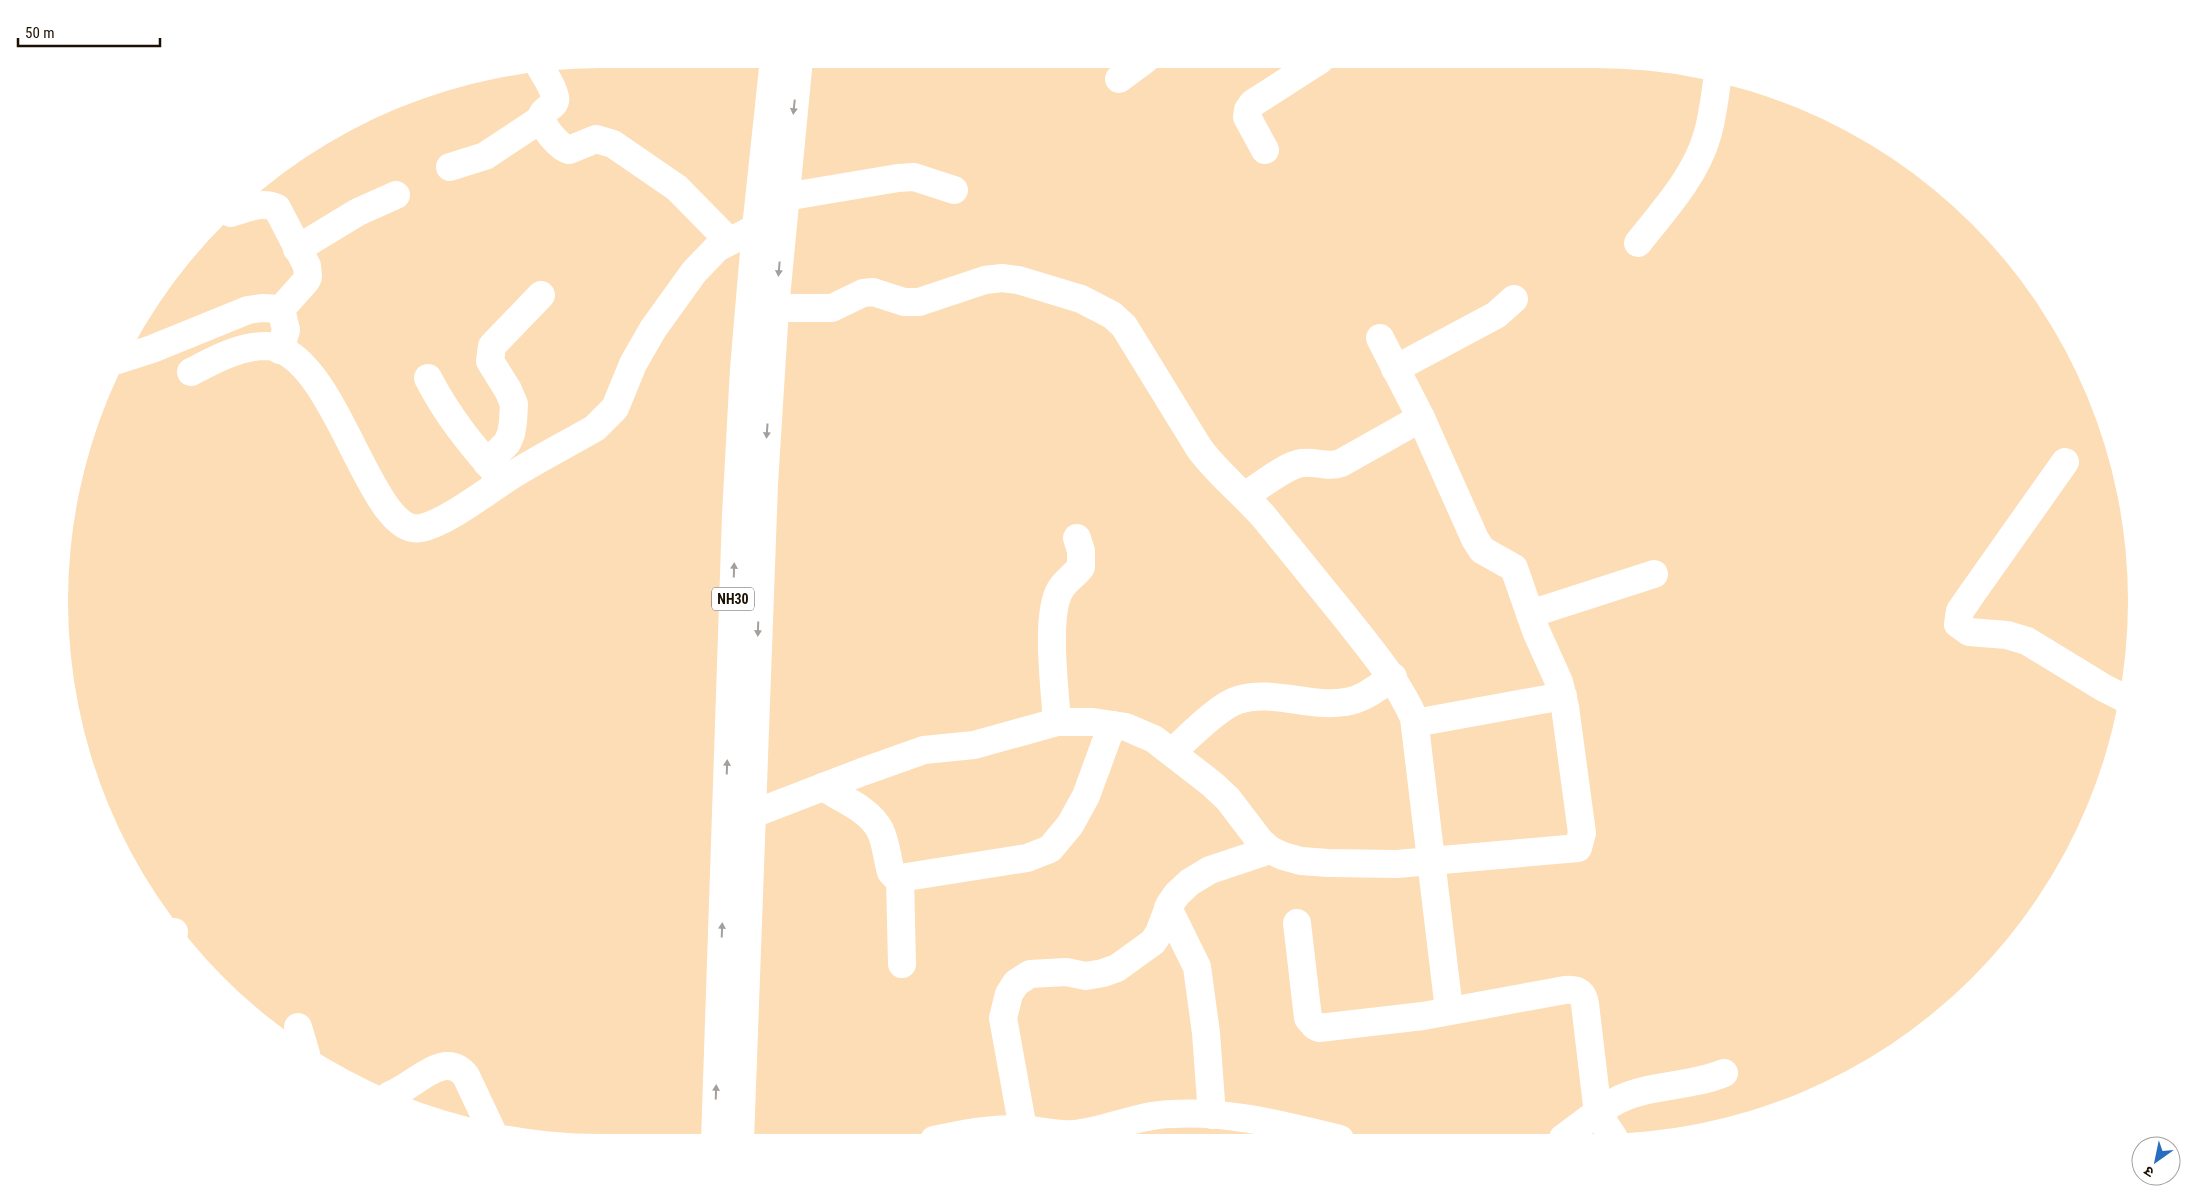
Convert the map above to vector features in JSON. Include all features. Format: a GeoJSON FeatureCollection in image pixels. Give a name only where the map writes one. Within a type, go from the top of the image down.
{"type":"FeatureCollection","features":[{"type":"Feature","properties":{"kind":"main road","name":"NH30"},"geometry":{"type":"LineString","coordinates":[[714,1134],[736,516],[744,369],[756,228],[773,68]]}},
{"type":"Feature","properties":{"kind":"main road","name":"NH30"},"geometry":{"type":"LineString","coordinates":[[740,1134],[764,484],[775,308],[798,68]]}},
{"type":"Feature","properties":{"kind":"main road"},"geometry":{"type":"LineString","coordinates":[[1119,79],[1134,68]]}},
{"type":"Feature","properties":{"kind":"main road"},"geometry":{"type":"LineString","coordinates":[[1265,150],[1247,117],[1248,110],[1253,103],[1308,68]]}},
{"type":"Feature","properties":{"kind":"main road"},"geometry":{"type":"LineString","coordinates":[[450,167],[485,156],[541,119],[544,112],[553,104],[555,97],[542,71]]}},
{"type":"Feature","properties":{"kind":"main road"},"geometry":{"type":"LineString","coordinates":[[1638,243],[1681,187],[1699,156],[1711,118],[1717,82]]}},
{"type":"Feature","properties":{"kind":"main road"},"geometry":{"type":"LineString","coordinates":[[541,119],[554,139],[565,149],[569,150],[589,140],[596,139],[613,144],[641,162],[677,188],[729,241]]}},
{"type":"Feature","properties":{"kind":"main road"},"geometry":{"type":"LineString","coordinates":[[785,197],[914,177],[954,190]]}},
{"type":"Feature","properties":{"kind":"main road"},"geometry":{"type":"LineString","coordinates":[[297,249],[358,212],[396,195]]}},
{"type":"Feature","properties":{"kind":"main road"},"geometry":{"type":"LineString","coordinates":[[238,211],[260,204],[270,204],[277,208],[307,266],[308,277],[281,309]]}},
{"type":"Feature","properties":{"kind":"main road"},"geometry":{"type":"LineString","coordinates":[[496,471],[595,428],[608,417],[615,408],[634,364],[679,291],[717,248],[756,228]]}},
{"type":"Feature","properties":{"kind":"main road"},"geometry":{"type":"LineString","coordinates":[[775,308],[832,308],[863,293],[873,292],[904,302],[919,302],[985,280],[1002,278],[1018,280],[1080,299],[1112,315],[1124,326],[1213,468],[1245,496],[1264,517],[1392,677],[1408,705],[1414,723],[1449,1010]]}},
{"type":"Feature","properties":{"kind":"main road"},"geometry":{"type":"LineString","coordinates":[[191,372],[223,356],[244,349],[267,346],[280,350],[304,366],[321,388],[350,444],[392,516],[409,528],[420,528],[435,523],[482,496],[496,471],[511,434],[514,404],[508,390],[490,361],[492,346],[541,295]]}},
{"type":"Feature","properties":{"kind":"main road"},"geometry":{"type":"LineString","coordinates":[[1395,369],[1496,314],[1514,298]]}},
{"type":"Feature","properties":{"kind":"main road"},"geometry":{"type":"LineString","coordinates":[[126,357],[152,349],[248,310],[262,308],[281,309]]}},
{"type":"Feature","properties":{"kind":"main road"},"geometry":{"type":"LineString","coordinates":[[280,350],[286,330],[281,309]]}},
{"type":"Feature","properties":{"kind":"main road"},"geometry":{"type":"LineString","coordinates":[[753,814],[924,750],[974,745],[1057,722],[1093,722],[1126,727],[1154,738],[1228,799],[1260,841],[1270,850],[1301,860],[1328,863],[1397,864],[1578,848],[1582,833],[1563,696],[1530,614],[1514,568],[1482,550],[1475,539],[1420,418],[1380,338]]}},
{"type":"Feature","properties":{"kind":"main road"},"geometry":{"type":"LineString","coordinates":[[428,378],[456,426],[496,471]]}},
{"type":"Feature","properties":{"kind":"main road"},"geometry":{"type":"LineString","coordinates":[[1245,496],[1290,467],[1302,463],[1332,466],[1420,418]]}},
{"type":"Feature","properties":{"kind":"main road"},"geometry":{"type":"LineString","coordinates":[[2065,462],[1960,611],[1958,624],[1969,632],[2007,635],[2027,641],[2119,696]]}},
{"type":"Feature","properties":{"kind":"main road"},"geometry":{"type":"LineString","coordinates":[[1057,722],[1052,643],[1055,600],[1060,589],[1081,567],[1083,561],[1077,538]]}},
{"type":"Feature","properties":{"kind":"main road"},"geometry":{"type":"LineString","coordinates":[[1530,614],[1654,574]]}},
{"type":"Feature","properties":{"kind":"main road"},"geometry":{"type":"LineString","coordinates":[[1172,752],[1222,708],[1240,699],[1272,697],[1329,703],[1346,702],[1369,693],[1392,677]]}},
{"type":"Feature","properties":{"kind":"main road"},"geometry":{"type":"LineString","coordinates":[[1414,723],[1563,696]]}},
{"type":"Feature","properties":{"kind":"main road"},"geometry":{"type":"LineString","coordinates":[[823,788],[860,810],[875,822],[883,837],[891,872],[900,878],[1027,858],[1050,849],[1061,838],[1086,796],[1112,725]]}},
{"type":"Feature","properties":{"kind":"main road"},"geometry":{"type":"LineString","coordinates":[[1023,1129],[1003,1018],[1009,994],[1016,983],[1030,974],[1066,972],[1086,976],[1117,968],[1154,942],[1168,908],[1177,894],[1190,882],[1210,870],[1270,850]]}},
{"type":"Feature","properties":{"kind":"main road"},"geometry":{"type":"LineString","coordinates":[[900,878],[902,964]]}},
{"type":"Feature","properties":{"kind":"main road"},"geometry":{"type":"LineString","coordinates":[[1168,908],[1197,967],[1206,1033],[1212,1115]]}},
{"type":"Feature","properties":{"kind":"main road"},"geometry":{"type":"LineString","coordinates":[[1297,924],[1308,1018],[1319,1028],[1423,1016],[1565,990],[1580,992],[1583,995],[1585,1004],[1598,1114],[1611,1133]]}},
{"type":"Feature","properties":{"kind":"main road"},"geometry":{"type":"LineString","coordinates":[[298,1027],[303,1043]]}},
{"type":"Feature","properties":{"kind":"main road"},"geometry":{"type":"LineString","coordinates":[[395,1092],[438,1067],[453,1066],[461,1070],[466,1076],[488,1121]]}},
{"type":"Feature","properties":{"kind":"main road"},"geometry":{"type":"LineString","coordinates":[[1569,1134],[1620,1099],[1708,1079],[1724,1073]]}},
{"type":"Feature","properties":{"kind":"main road"},"geometry":{"type":"LineString","coordinates":[[965,1134],[990,1129],[1023,1129],[1056,1134],[1074,1134],[1162,1115],[1212,1115],[1243,1129],[1292,1134]]}}]}
